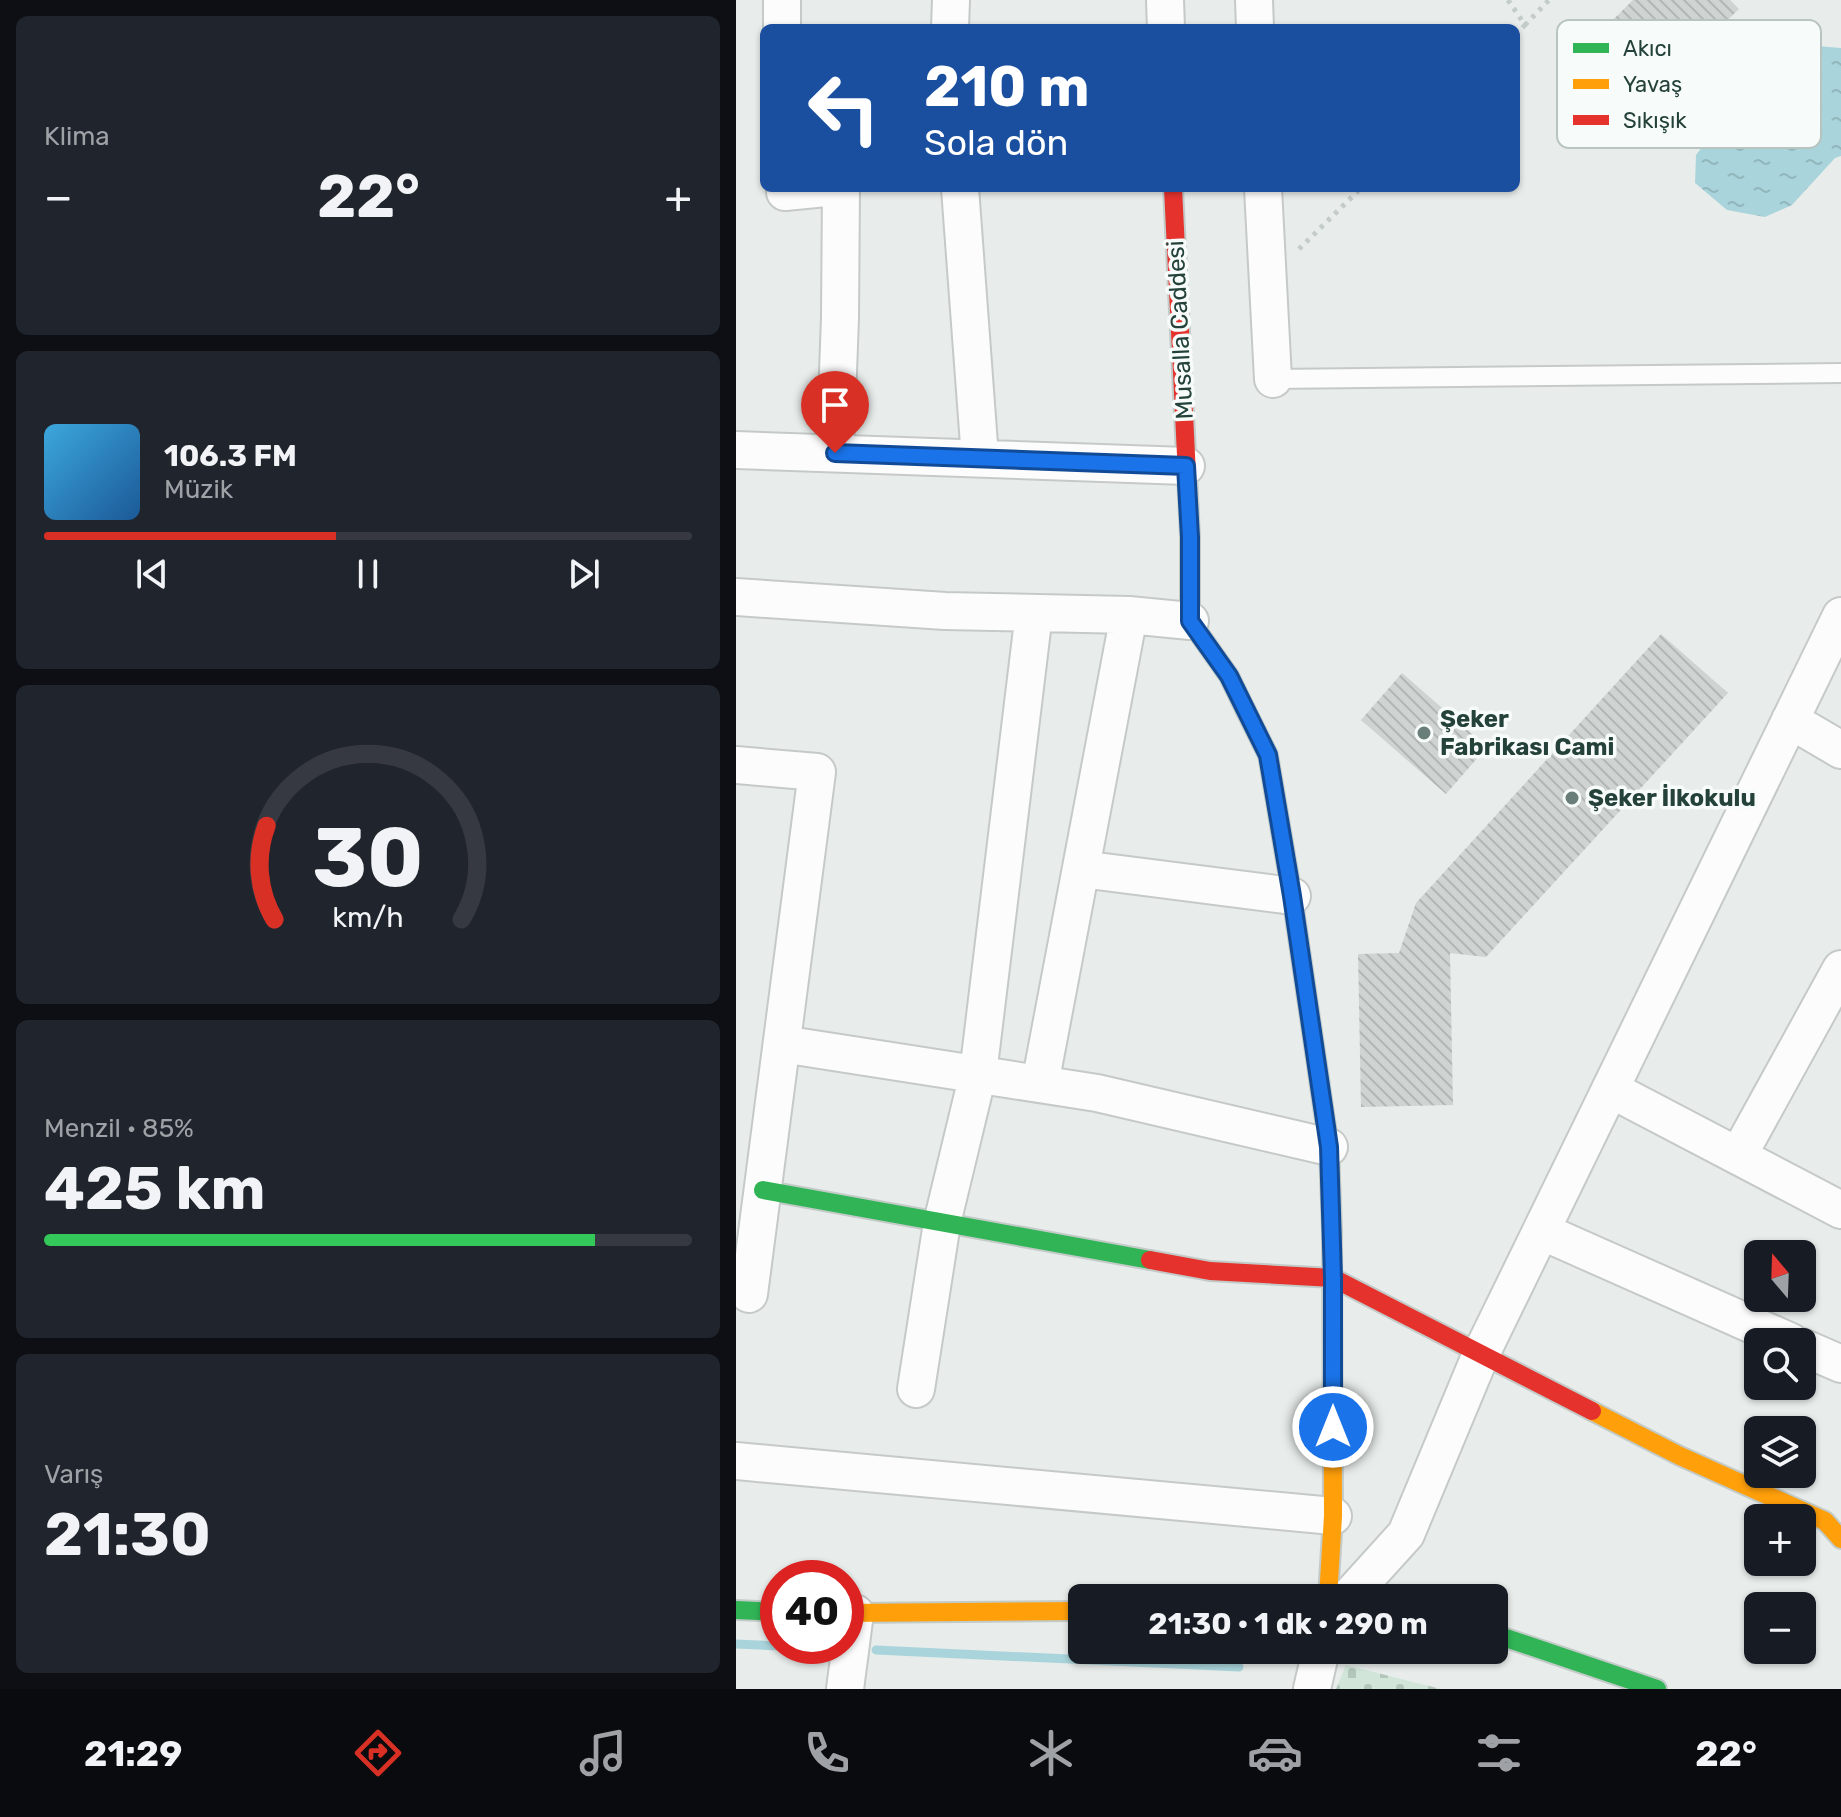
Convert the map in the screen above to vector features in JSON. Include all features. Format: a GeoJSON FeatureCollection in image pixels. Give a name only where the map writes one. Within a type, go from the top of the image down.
{"type":"FeatureCollection","features":[{"type":"Feature","properties":{"kind":"street"},"geometry":{"type":"LineString","coordinates":[[782,0],[782,24]]}},
{"type":"Feature","properties":{"kind":"street"},"geometry":{"type":"LineString","coordinates":[[950,24],[951,0]]}},
{"type":"Feature","properties":{"kind":"street"},"geometry":{"type":"LineString","coordinates":[[1165,0],[1166,24]]}},
{"type":"Feature","properties":{"kind":"street"},"geometry":{"type":"LineString","coordinates":[[1254,0],[1255,24]]}},
{"type":"Feature","properties":{"kind":"street"},"geometry":{"type":"LineString","coordinates":[[835,453],[841,192]]}},
{"type":"Feature","properties":{"kind":"street"},"geometry":{"type":"LineString","coordinates":[[960,192],[980,458]]}},
{"type":"Feature","properties":{"kind":"street","name":"Musalla Caddesi"},"geometry":{"type":"LineString","coordinates":[[1173,192],[1190,537],[1190,621]]}},
{"type":"Feature","properties":{"kind":"street"},"geometry":{"type":"LineString","coordinates":[[1263,192],[1273,379]]}},
{"type":"Feature","properties":{"kind":"street"},"geometry":{"type":"LineString","coordinates":[[736,450],[1186,466]]}},
{"type":"Feature","properties":{"kind":"street"},"geometry":{"type":"LineString","coordinates":[[736,597],[945,611],[1129,615],[1190,621],[1229,676],[1268,755],[1329,1147],[1333,1278],[1333,1516],[1329,1584]]}},
{"type":"Feature","properties":{"kind":"street"},"geometry":{"type":"LineString","coordinates":[[916,1389],[942,1223],[978,1074],[1034,613]]}},
{"type":"Feature","properties":{"kind":"street"},"geometry":{"type":"LineString","coordinates":[[1040,1084],[1129,615]]}},
{"type":"Feature","properties":{"kind":"street"},"geometry":{"type":"LineString","coordinates":[[1361,1584],[1406,1534],[1481,1354],[1841,616]]}},
{"type":"Feature","properties":{"kind":"street"},"geometry":{"type":"LineString","coordinates":[[1790,720],[1841,750]]}},
{"type":"Feature","properties":{"kind":"street"},"geometry":{"type":"LineString","coordinates":[[736,765],[817,772],[749,1294]]}},
{"type":"Feature","properties":{"kind":"street"},"geometry":{"type":"LineString","coordinates":[[1081,869],[1292,896]]}},
{"type":"Feature","properties":{"kind":"street"},"geometry":{"type":"LineString","coordinates":[[1738,1156],[1841,969]]}},
{"type":"Feature","properties":{"kind":"street"},"geometry":{"type":"LineString","coordinates":[[782,1044],[1097,1093],[1329,1147]]}},
{"type":"Feature","properties":{"kind":"street"},"geometry":{"type":"LineString","coordinates":[[1610,1089],[1841,1210]]}},
{"type":"Feature","properties":{"kind":"street"},"geometry":{"type":"LineString","coordinates":[[763,1190],[1210,1271],[1333,1278],[1680,1456],[1825,1521],[1841,1539]]}},
{"type":"Feature","properties":{"kind":"street"},"geometry":{"type":"LineString","coordinates":[[1541,1231],[1759,1328]]}},
{"type":"Feature","properties":{"kind":"street"},"geometry":{"type":"LineString","coordinates":[[1816,1353],[1841,1364]]}},
{"type":"Feature","properties":{"kind":"street"},"geometry":{"type":"LineString","coordinates":[[736,1461],[1333,1516]]}},
{"type":"Feature","properties":{"kind":"street"},"geometry":{"type":"LineString","coordinates":[[736,1610],[760,1611]]}},
{"type":"Feature","properties":{"kind":"street"},"geometry":{"type":"LineString","coordinates":[[864,1613],[1068,1611]]}},
{"type":"Feature","properties":{"kind":"street"},"geometry":{"type":"LineString","coordinates":[[1508,1639],[1657,1689]]}},
{"type":"Feature","properties":{"kind":"street"},"geometry":{"type":"LineString","coordinates":[[845,1689],[847,1664]]}},
{"type":"Feature","properties":{"kind":"street"},"geometry":{"type":"LineString","coordinates":[[1312,1689],[1319,1664]]}},
{"type":"Feature","properties":{"kind":"lane"},"geometry":{"type":"LineString","coordinates":[[1273,379],[1841,373]]}},
{"type":"Feature","properties":{"kind":"path"},"geometry":{"type":"LineString","coordinates":[[1508,0],[1525,25]]}},
{"type":"Feature","properties":{"kind":"path"},"geometry":{"type":"LineString","coordinates":[[1520,30],[1549,0]]}},
{"type":"Feature","properties":{"kind":"path"},"geometry":{"type":"LineString","coordinates":[[1268,280],[1357,192]]}},
{"type":"Feature","properties":{"kind":"green space"},"geometry":{"type":"Polygon","coordinates":[[[1346,1665],[1441,1689],[1336,1689],[1346,1665]]]}},
{"type":"Feature","properties":{"kind":"water"},"geometry":{"type":"Polygon","coordinates":[[[1821,46],[1841,48],[1841,156],[1835,158],[1792,205],[1765,217],[1727,210],[1695,183],[1696,155],[1701,148],[1821,148],[1821,46]]]}},
{"type":"Feature","properties":{"kind":"building"},"geometry":{"type":"Polygon","coordinates":[[[1633,0],[1730,0],[1739,9],[1728,20],[1613,20],[1633,0]]]}},
{"type":"Feature","properties":{"kind":"building","name":"Şeker İlkokulu"},"geometry":{"type":"Polygon","coordinates":[[[1661,634],[1728,693],[1486,957],[1450,953],[1453,1105],[1361,1107],[1358,954],[1399,953],[1416,903],[1661,634]]]}},
{"type":"Feature","properties":{"kind":"building","name":"Şeker Fabrikası Cami"},"geometry":{"type":"Polygon","coordinates":[[[1402,673],[1487,747],[1446,794],[1361,720],[1402,673]]]}},
{"type":"Feature","properties":{"kind":"waterway"},"geometry":{"type":"LineString","coordinates":[[736,1644],[760,1645]]}},
{"type":"Feature","properties":{"kind":"waterway"},"geometry":{"type":"LineString","coordinates":[[876,1650],[1239,1667]]}},
{"type":"Feature","properties":{"kind":"traffic: fast"},"geometry":{"type":"LineString","coordinates":[[1245,709],[1268,755],[1292,896],[1329,1147],[1332,1231]]}},
{"type":"Feature","properties":{"kind":"traffic: fast"},"geometry":{"type":"LineString","coordinates":[[763,1190],[1150,1260]]}},
{"type":"Feature","properties":{"kind":"traffic: fast"},"geometry":{"type":"LineString","coordinates":[[736,1610],[760,1611]]}},
{"type":"Feature","properties":{"kind":"traffic: fast"},"geometry":{"type":"LineString","coordinates":[[1508,1639],[1657,1689]]}},
{"type":"Feature","properties":{"kind":"traffic: slow"},"geometry":{"type":"LineString","coordinates":[[1329,1584],[1333,1516],[1332,1231]]}},
{"type":"Feature","properties":{"kind":"traffic: slow"},"geometry":{"type":"LineString","coordinates":[[1592,1411],[1680,1456],[1825,1521],[1841,1539]]}},
{"type":"Feature","properties":{"kind":"traffic: slow"},"geometry":{"type":"LineString","coordinates":[[864,1613],[1068,1611]]}},
{"type":"Feature","properties":{"kind":"traffic: jam"},"geometry":{"type":"LineString","coordinates":[[1173,192],[1190,537],[1190,621],[1229,676],[1245,709]]}},
{"type":"Feature","properties":{"kind":"traffic: jam"},"geometry":{"type":"LineString","coordinates":[[1150,1260],[1210,1271],[1333,1278],[1592,1411]]}},
{"type":"Feature","properties":{"kind":"place","name":"Şeker Fabrikası Cami"},"geometry":{"type":"Point","coordinates":[1424,733]}},
{"type":"Feature","properties":{"kind":"place","name":"Şeker İlkokulu"},"geometry":{"type":"Point","coordinates":[1572,798]}},
{"type":"Feature","properties":{"kind":"route"},"geometry":{"type":"LineString","coordinates":[[835,453],[1186,466],[1190,621],[1229,676],[1268,755],[1292,896],[1329,1147],[1333,1427]]}}]}
